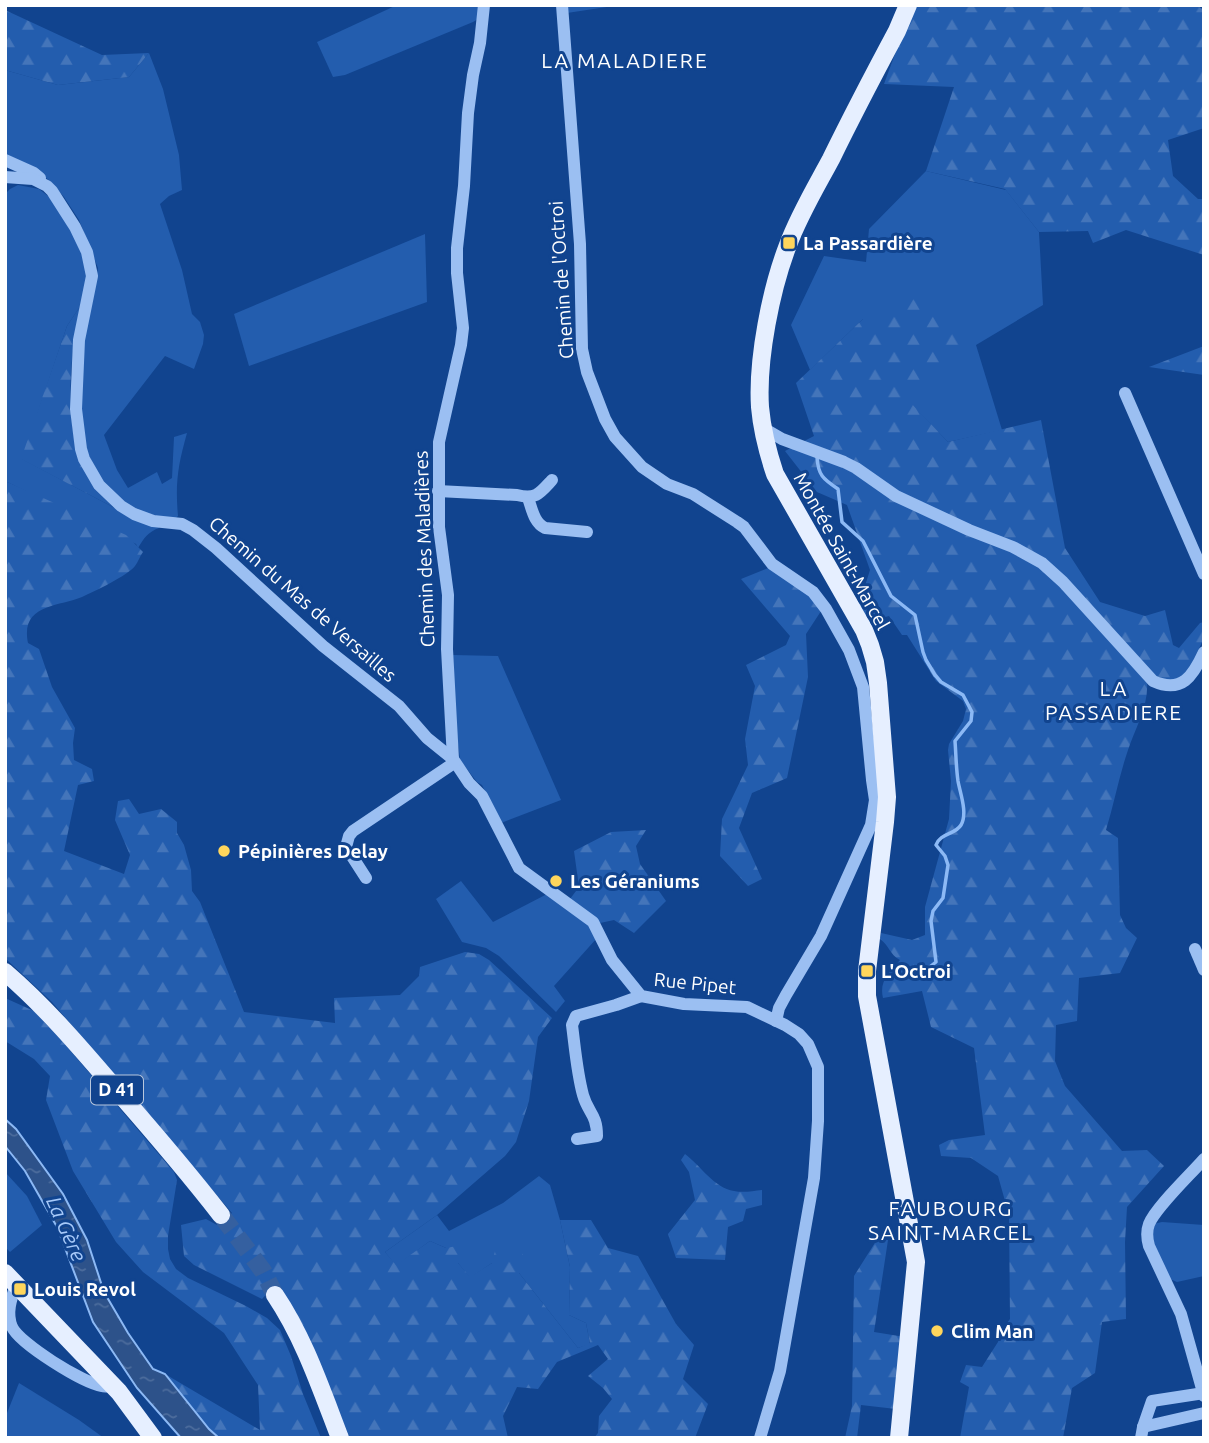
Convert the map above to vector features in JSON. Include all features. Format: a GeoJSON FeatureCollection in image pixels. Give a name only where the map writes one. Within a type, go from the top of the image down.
{"type":"FeatureCollection","features":[{"type":"Feature","properties":{"kind":"main road","name":"Montée Saint-Marcel"},"geometry":{"type":"LineString","coordinates":[[899,1438],[916,1262],[867,987],[881,799],[878,683],[870,645],[775,474],[768,455],[760,405],[762,364],[771,306],[784,256],[908,5]]}},
{"type":"Feature","properties":{"kind":"main road","name":"D 41"},"geometry":{"type":"LineString","coordinates":[[5,972],[69,1035],[222,1215]]}},
{"type":"Feature","properties":{"kind":"main road"},"geometry":{"type":"LineString","coordinates":[[11,1279],[112,1385],[153,1438]]}},
{"type":"Feature","properties":{"kind":"main road"},"geometry":{"type":"LineString","coordinates":[[275,1295],[307,1355],[340,1438]]}},
{"type":"Feature","properties":{"kind":"street","name":"Chemin des Maladières"},"geometry":{"type":"LineString","coordinates":[[454,761],[447,649],[448,595],[439,527],[439,442],[463,328],[457,248],[468,113],[484,5]]}},
{"type":"Feature","properties":{"kind":"street","name":"Chemin de l'Octroi"},"geometry":{"type":"LineString","coordinates":[[562,5],[580,244],[582,349],[587,372],[601,407],[615,437],[642,467],[667,484],[693,494],[744,527],[772,564],[813,592],[827,609],[849,650],[863,687],[872,780],[881,799]]}},
{"type":"Feature","properties":{"kind":"street","name":"Chemin du Mas de Versailles"},"geometry":{"type":"LineString","coordinates":[[5,160],[34,173],[47,186],[63,206],[87,252],[92,276],[79,340],[76,395],[81,449],[99,485],[121,506],[134,514],[153,521],[182,524],[193,530],[323,646],[399,706],[427,738],[454,761]]}},
{"type":"Feature","properties":{"kind":"street"},"geometry":{"type":"LineString","coordinates":[[7,179],[33,179],[47,186]]}},
{"type":"Feature","properties":{"kind":"street"},"geometry":{"type":"LineString","coordinates":[[1125,393],[1204,574]]}},
{"type":"Feature","properties":{"kind":"street"},"geometry":{"type":"LineString","coordinates":[[763,428],[782,439],[844,462],[896,496],[1013,547],[1042,563],[1088,608],[1153,681],[1170,686],[1180,684],[1196,668],[1204,652]]}},
{"type":"Feature","properties":{"kind":"street"},"geometry":{"type":"LineString","coordinates":[[438,491],[517,495],[528,498],[539,494],[552,480]]}},
{"type":"Feature","properties":{"kind":"street"},"geometry":{"type":"LineString","coordinates":[[528,498],[540,526],[587,532]]}},
{"type":"Feature","properties":{"kind":"street"},"geometry":{"type":"LineString","coordinates":[[366,878],[346,847],[349,836],[454,761]]}},
{"type":"Feature","properties":{"kind":"street","name":"Rue Pipet"},"geometry":{"type":"LineString","coordinates":[[454,761],[482,796],[519,868],[593,922],[612,960],[641,996],[684,1004],[747,1007],[799,1034],[815,1056],[819,1077],[814,1178],[784,1349],[761,1438]]}},
{"type":"Feature","properties":{"kind":"street"},"geometry":{"type":"LineString","coordinates":[[776,1021],[779,1008],[821,936],[881,799]]}},
{"type":"Feature","properties":{"kind":"street"},"geometry":{"type":"LineString","coordinates":[[1195,948],[1204,970]]}},
{"type":"Feature","properties":{"kind":"street"},"geometry":{"type":"LineString","coordinates":[[577,1139],[597,1136],[598,1132],[596,1118],[585,1103],[581,1089],[572,1025],[576,1016],[641,996]]}},
{"type":"Feature","properties":{"kind":"street"},"geometry":{"type":"LineString","coordinates":[[1142,1432],[1152,1401],[1203,1394],[1181,1314],[1149,1246],[1147,1236],[1149,1224],[1156,1212],[1204,1159]]}},
{"type":"Feature","properties":{"kind":"street"},"geometry":{"type":"LineString","coordinates":[[11,1279],[9,1313],[16,1342],[104,1387],[112,1385]]}},
{"type":"Feature","properties":{"kind":"street"},"geometry":{"type":"LineString","coordinates":[[1142,1432],[1204,1413]]}},
{"type":"Feature","properties":{"kind":"green space"},"geometry":{"type":"Polygon","coordinates":[[[397,5],[480,5],[478,19],[473,22],[345,75],[333,77],[317,42],[397,5]]]}},
{"type":"Feature","properties":{"kind":"green space"},"geometry":{"type":"Polygon","coordinates":[[[566,5],[620,5],[567,13],[566,5]]]}},
{"type":"Feature","properties":{"kind":"green space"},"geometry":{"type":"Polygon","coordinates":[[[913,5],[1196,5],[1204,10],[1204,128],[1168,140],[1173,176],[1198,199],[1204,199],[1204,255],[1126,230],[1093,243],[1088,231],[1039,232],[1005,189],[926,171],[954,87],[884,84],[913,5]]]}},
{"type":"Feature","properties":{"kind":"green space"},"geometry":{"type":"Polygon","coordinates":[[[5,10],[102,55],[149,53],[129,77],[58,85],[5,70],[5,10]]]}},
{"type":"Feature","properties":{"kind":"green space"},"geometry":{"type":"Polygon","coordinates":[[[149,53],[163,89],[179,155],[182,190],[160,204],[182,270],[192,314],[200,322],[204,335],[203,344],[194,369],[165,356],[104,435],[117,470],[128,488],[157,472],[162,484],[172,478],[174,437],[187,433],[178,474],[178,516],[174,520],[129,507],[104,485],[84,446],[81,420],[81,352],[98,268],[79,220],[64,197],[31,166],[5,155],[5,70],[58,85],[129,77],[149,53]]]}},
{"type":"Feature","properties":{"kind":"green space"},"geometry":{"type":"Polygon","coordinates":[[[926,171],[1006,190],[1039,232],[1043,305],[976,345],[1002,430],[948,442],[908,401],[863,319],[810,370],[791,325],[824,256],[866,262],[869,229],[926,171]]]}},
{"type":"Feature","properties":{"kind":"green space"},"geometry":{"type":"Polygon","coordinates":[[[18,185],[39,189],[53,200],[83,253],[88,278],[81,305],[67,326],[22,459],[128,515],[160,525],[138,548],[136,544],[5,481],[5,194],[18,185]]]}},
{"type":"Feature","properties":{"kind":"green space"},"geometry":{"type":"Polygon","coordinates":[[[425,234],[427,302],[249,366],[234,314],[425,234]]]}},
{"type":"Feature","properties":{"kind":"green space"},"geometry":{"type":"Polygon","coordinates":[[[929,293],[976,344],[909,401],[948,442],[1041,420],[1065,548],[1100,602],[1145,616],[1165,610],[1173,645],[1179,648],[1200,623],[1204,622],[1204,638],[1187,674],[1179,681],[1147,682],[1144,708],[1125,760],[1106,830],[1118,838],[1120,915],[1126,928],[1137,938],[1120,973],[1079,978],[1077,1021],[1056,1025],[1055,1061],[1065,1086],[1122,1151],[1147,1150],[1164,1166],[1127,1207],[1126,1319],[1102,1322],[1095,1373],[1072,1388],[1063,1438],[960,1438],[969,1387],[960,1382],[966,1365],[982,1367],[1010,1319],[1009,1215],[998,1176],[971,1158],[941,1156],[939,1145],[949,1140],[985,1135],[974,1048],[931,1027],[922,991],[883,998],[882,992],[886,978],[900,960],[880,939],[881,933],[912,940],[925,935],[925,907],[949,819],[949,744],[963,721],[966,709],[963,701],[936,681],[907,635],[902,635],[889,616],[870,621],[858,608],[870,570],[847,505],[817,492],[785,451],[814,436],[796,383],[863,319],[929,293]]]}},
{"type":"Feature","properties":{"kind":"green space"},"geometry":{"type":"Polygon","coordinates":[[[81,305],[74,342],[71,385],[76,448],[92,481],[113,507],[21,459],[67,326],[81,305]]]}},
{"type":"Feature","properties":{"kind":"green space"},"geometry":{"type":"Polygon","coordinates":[[[1204,346],[1204,375],[1149,367],[1204,346]]]}},
{"type":"Feature","properties":{"kind":"green space"},"geometry":{"type":"Polygon","coordinates":[[[5,481],[126,535],[143,552],[135,566],[118,579],[82,597],[35,614],[27,630],[28,643],[39,649],[52,687],[75,728],[74,760],[92,769],[94,781],[78,785],[64,851],[124,874],[130,855],[115,820],[118,801],[129,799],[139,814],[161,809],[177,822],[177,833],[184,845],[191,870],[192,891],[200,902],[244,1012],[335,1023],[334,998],[400,995],[419,976],[420,967],[465,952],[479,954],[489,960],[552,1018],[538,1037],[529,1101],[516,1142],[505,1156],[437,1215],[385,1252],[396,1265],[430,1241],[446,1248],[457,1246],[463,1250],[458,1263],[470,1277],[492,1263],[496,1247],[508,1243],[523,1254],[519,1273],[578,1348],[590,1343],[586,1323],[569,1315],[570,1267],[560,1220],[591,1220],[608,1248],[638,1256],[676,1324],[694,1345],[683,1379],[708,1404],[695,1438],[594,1438],[598,1433],[599,1416],[612,1399],[588,1376],[608,1359],[598,1345],[557,1362],[538,1389],[517,1387],[503,1416],[508,1438],[350,1438],[305,1333],[282,1289],[276,1284],[262,1299],[194,1265],[184,1256],[181,1225],[206,1219],[217,1225],[232,1213],[52,1002],[5,958],[5,481]]]}},
{"type":"Feature","properties":{"kind":"green space"},"geometry":{"type":"Polygon","coordinates":[[[771,567],[809,593],[823,608],[806,634],[808,677],[787,778],[752,793],[739,828],[762,879],[748,886],[720,856],[722,819],[748,765],[745,739],[755,686],[746,665],[786,645],[790,636],[741,579],[771,567]]]}},
{"type":"Feature","properties":{"kind":"green space"},"geometry":{"type":"Polygon","coordinates":[[[453,655],[498,656],[561,800],[501,823],[482,785],[460,760],[455,720],[453,655]]]}},
{"type":"Feature","properties":{"kind":"green space"},"geometry":{"type":"Polygon","coordinates":[[[646,830],[636,846],[640,864],[666,901],[634,933],[614,920],[600,923],[570,899],[579,887],[574,851],[611,832],[646,830]]]}},
{"type":"Feature","properties":{"kind":"green space"},"geometry":{"type":"Polygon","coordinates":[[[461,881],[493,922],[549,893],[585,918],[597,938],[554,986],[565,1001],[556,1012],[499,956],[486,948],[462,942],[436,899],[461,881]]]}},
{"type":"Feature","properties":{"kind":"green space"},"geometry":{"type":"Polygon","coordinates":[[[5,998],[34,1011],[174,1172],[177,1180],[168,1236],[170,1259],[176,1269],[188,1278],[246,1306],[267,1318],[280,1330],[321,1438],[219,1438],[165,1374],[260,1430],[258,1385],[224,1333],[143,1272],[116,1242],[73,1171],[46,1100],[50,1076],[34,1059],[5,1041],[5,998]]]}},
{"type":"Feature","properties":{"kind":"green space"},"geometry":{"type":"Polygon","coordinates":[[[685,1154],[720,1186],[741,1192],[762,1190],[762,1205],[746,1209],[743,1221],[728,1227],[725,1260],[676,1258],[668,1234],[695,1200],[689,1172],[681,1160],[685,1154]]]}},
{"type":"Feature","properties":{"kind":"green space"},"geometry":{"type":"Polygon","coordinates":[[[5,1172],[27,1196],[42,1225],[10,1252],[5,1247],[5,1172]]]}},
{"type":"Feature","properties":{"kind":"green space"},"geometry":{"type":"Polygon","coordinates":[[[539,1176],[550,1185],[560,1220],[570,1267],[569,1315],[586,1323],[590,1344],[578,1348],[519,1273],[492,1263],[470,1278],[446,1248],[430,1241],[396,1266],[385,1252],[437,1215],[449,1231],[503,1203],[539,1176]]]}},
{"type":"Feature","properties":{"kind":"green space"},"geometry":{"type":"Polygon","coordinates":[[[1162,1222],[1204,1225],[1204,1276],[1177,1282],[1170,1279],[1151,1239],[1153,1224],[1162,1222]]]}},
{"type":"Feature","properties":{"kind":"green space"},"geometry":{"type":"Polygon","coordinates":[[[878,1238],[888,1240],[874,1332],[905,1337],[896,1409],[861,1405],[857,1438],[845,1438],[852,1406],[854,1276],[878,1238]]]}},
{"type":"Feature","properties":{"kind":"green space"},"geometry":{"type":"Polygon","coordinates":[[[19,1383],[104,1438],[5,1438],[5,1418],[19,1383]]]}},
{"type":"Feature","properties":{"kind":"water","name":"La Gère"},"geometry":{"type":"Polygon","coordinates":[[[5,1119],[16,1129],[63,1194],[87,1240],[104,1292],[128,1333],[153,1369],[165,1374],[219,1438],[181,1438],[137,1388],[93,1322],[57,1227],[25,1171],[5,1146],[5,1119]]]}},
{"type":"Feature","properties":{"kind":"waterway"},"geometry":{"type":"LineString","coordinates":[[817,457],[822,476],[838,489],[842,522],[863,541],[891,596],[915,615],[923,652],[935,675],[941,682],[963,695],[972,712],[971,721],[955,741],[958,781],[964,809],[963,820],[958,828],[941,838],[936,845],[948,865],[943,898],[933,911],[931,921],[936,962],[917,977]]}},
{"type":"Feature","properties":{"kind":"tunnel"},"geometry":{"type":"LineString","coordinates":[[221,1215],[263,1271],[275,1295]]}},
{"type":"Feature","properties":{"kind":"place","name":"La Passardière"},"geometry":{"type":"Point","coordinates":[789,243]}},
{"type":"Feature","properties":{"kind":"place","name":"Pépinières Delay"},"geometry":{"type":"Point","coordinates":[224,851]}},
{"type":"Feature","properties":{"kind":"place","name":"Les Géraniums"},"geometry":{"type":"Point","coordinates":[556,881]}},
{"type":"Feature","properties":{"kind":"place","name":"L'Octroi"},"geometry":{"type":"Point","coordinates":[867,971]}},
{"type":"Feature","properties":{"kind":"place","name":"Louis Revol"},"geometry":{"type":"Point","coordinates":[20,1289]}},
{"type":"Feature","properties":{"kind":"place","name":"Clim Man"},"geometry":{"type":"Point","coordinates":[937,1331]}},
{"type":"Feature","properties":{"kind":"district","name":"LA MALADIERE"},"geometry":{"type":"Point","coordinates":[625,61]}},
{"type":"Feature","properties":{"kind":"district","name":"LA PASSADIERE"},"geometry":{"type":"Point","coordinates":[1114,701]}},
{"type":"Feature","properties":{"kind":"district","name":"FAUBOURG SAINT-MARCEL"},"geometry":{"type":"Point","coordinates":[951,1221]}}]}
